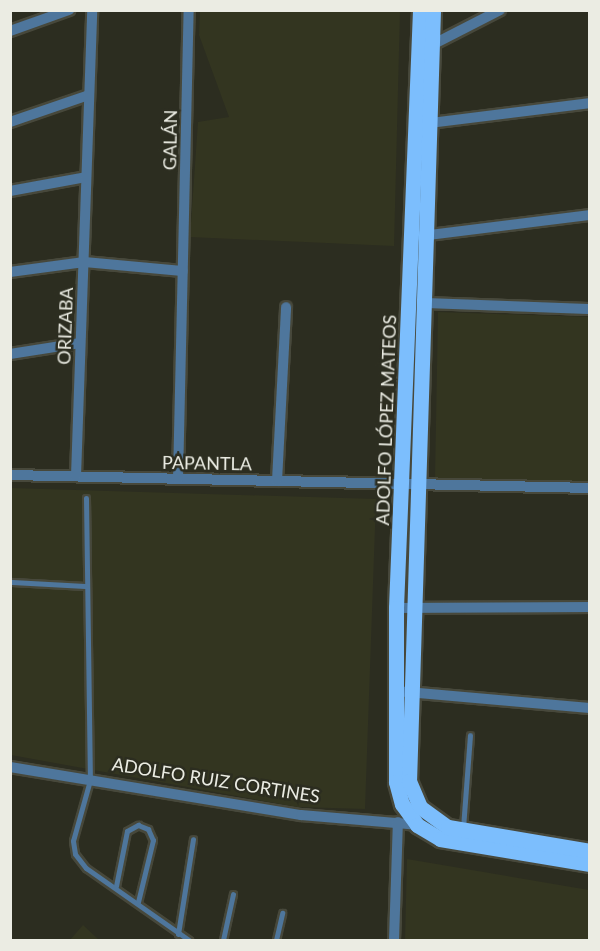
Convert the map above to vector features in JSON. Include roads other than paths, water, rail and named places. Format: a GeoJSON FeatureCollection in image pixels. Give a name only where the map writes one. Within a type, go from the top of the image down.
{"type":"FeatureCollection","features":[{"type":"Feature","properties":{"kind":"main road","name":"ADOLFO LÓPEZ MATEOS"},"geometry":{"type":"LineString","coordinates":[[417,825],[402,804],[396,782],[395,691],[396,608],[411,484],[424,303],[419,236],[430,123],[426,48],[420,10]]}},
{"type":"Feature","properties":{"kind":"main road","name":"ADOLFO LÓPEZ MATEOS"},"geometry":{"type":"LineString","coordinates":[[433,820],[420,807],[409,780],[414,608],[411,484],[419,236],[426,48],[434,10]]}},
{"type":"Feature","properties":{"kind":"main road"},"geometry":{"type":"LineString","coordinates":[[433,820],[463,830],[590,851]]}},
{"type":"Feature","properties":{"kind":"main road","name":"ADOLFO RUIZ CORTINES"},"geometry":{"type":"LineString","coordinates":[[417,825],[456,843],[590,864]]}},
{"type":"Feature","properties":{"kind":"street"},"geometry":{"type":"LineString","coordinates":[[10,31],[69,10]]}},
{"type":"Feature","properties":{"kind":"street","name":"ORIZABA"},"geometry":{"type":"LineString","coordinates":[[76,476],[92,10]]}},
{"type":"Feature","properties":{"kind":"street","name":"GALÁN"},"geometry":{"type":"LineString","coordinates":[[178,479],[189,10]]}},
{"type":"Feature","properties":{"kind":"street"},"geometry":{"type":"LineString","coordinates":[[426,48],[500,10]]}},
{"type":"Feature","properties":{"kind":"street"},"geometry":{"type":"LineString","coordinates":[[10,122],[89,95]]}},
{"type":"Feature","properties":{"kind":"street"},"geometry":{"type":"LineString","coordinates":[[430,123],[590,103]]}},
{"type":"Feature","properties":{"kind":"street"},"geometry":{"type":"LineString","coordinates":[[10,191],[86,177]]}},
{"type":"Feature","properties":{"kind":"street"},"geometry":{"type":"LineString","coordinates":[[419,236],[590,215]]}},
{"type":"Feature","properties":{"kind":"street"},"geometry":{"type":"LineString","coordinates":[[10,272],[84,261],[183,271]]}},
{"type":"Feature","properties":{"kind":"street"},"geometry":{"type":"LineString","coordinates":[[424,303],[590,309]]}},
{"type":"Feature","properties":{"kind":"street"},"geometry":{"type":"LineString","coordinates":[[277,481],[286,307]]}},
{"type":"Feature","properties":{"kind":"street"},"geometry":{"type":"LineString","coordinates":[[10,354],[80,343]]}},
{"type":"Feature","properties":{"kind":"street","name":"PAPANTLA"},"geometry":{"type":"LineString","coordinates":[[10,475],[590,488]]}},
{"type":"Feature","properties":{"kind":"street"},"geometry":{"type":"LineString","coordinates":[[396,608],[590,607]]}},
{"type":"Feature","properties":{"kind":"street"},"geometry":{"type":"LineString","coordinates":[[395,691],[590,708]]}},
{"type":"Feature","properties":{"kind":"street","name":"ADOLFO RUIZ CORTINES"},"geometry":{"type":"LineString","coordinates":[[10,767],[301,815],[417,825],[433,820]]}},
{"type":"Feature","properties":{"kind":"street"},"geometry":{"type":"LineString","coordinates":[[394,940],[399,822]]}},
{"type":"Feature","properties":{"kind":"lane"},"geometry":{"type":"LineString","coordinates":[[86,498],[90,780],[73,841],[75,854],[86,868],[116,886],[189,940]]}},
{"type":"Feature","properties":{"kind":"lane"},"geometry":{"type":"LineString","coordinates":[[10,582],[87,586]]}},
{"type":"Feature","properties":{"kind":"lane"},"geometry":{"type":"LineString","coordinates":[[463,830],[470,735]]}},
{"type":"Feature","properties":{"kind":"lane"},"geometry":{"type":"LineString","coordinates":[[116,886],[127,831],[138,825],[148,829],[153,840],[138,902]]}},
{"type":"Feature","properties":{"kind":"lane"},"geometry":{"type":"LineString","coordinates":[[178,934],[193,839]]}},
{"type":"Feature","properties":{"kind":"lane"},"geometry":{"type":"LineString","coordinates":[[223,940],[233,894]]}},
{"type":"Feature","properties":{"kind":"lane"},"geometry":{"type":"LineString","coordinates":[[276,940],[282,913]]}}]}
